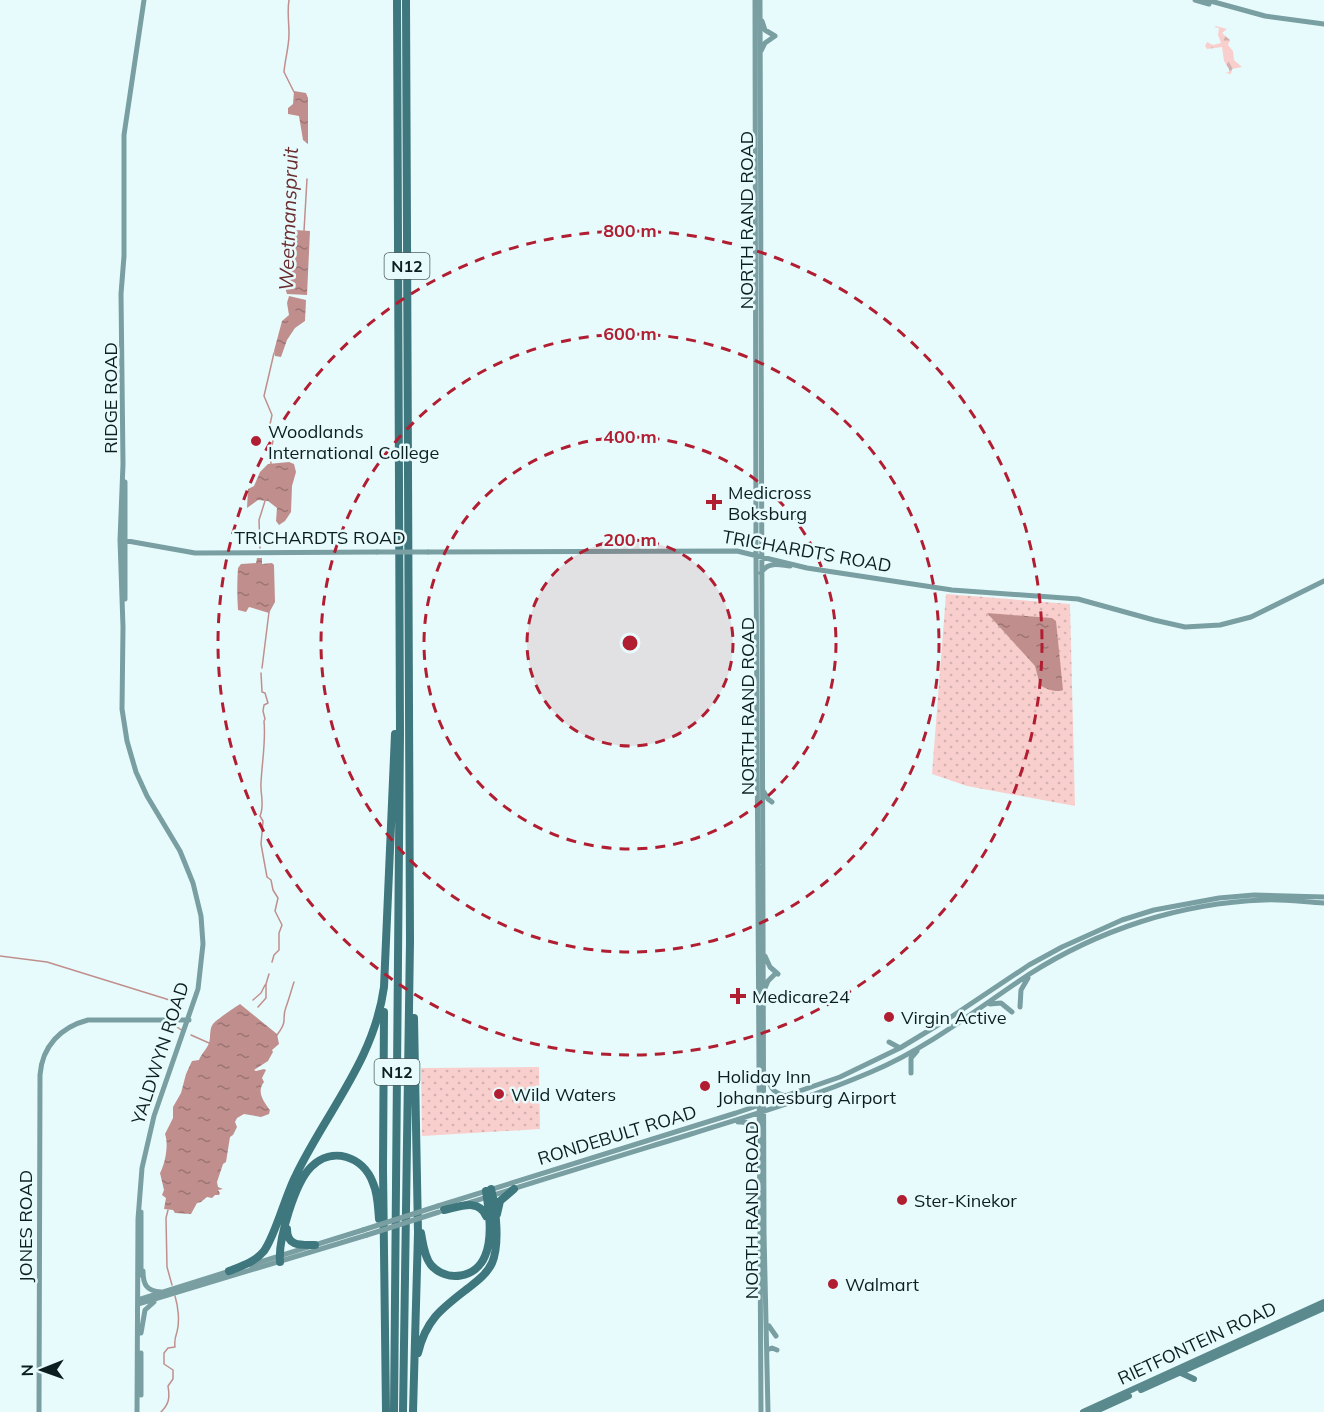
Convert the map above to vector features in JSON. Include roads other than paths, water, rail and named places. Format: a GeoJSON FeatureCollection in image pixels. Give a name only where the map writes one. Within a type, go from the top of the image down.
{"type":"FeatureCollection","features":[{"type":"Feature","properties":{"kind":"highway","name":"N12"},"geometry":{"type":"LineString","coordinates":[[394,1412],[400,744],[397,0]]}},
{"type":"Feature","properties":{"kind":"highway","name":"N12"},"geometry":{"type":"LineString","coordinates":[[403,1412],[410,941],[406,0]]}},
{"type":"Feature","properties":{"kind":"highway"},"geometry":{"type":"LineString","coordinates":[[386,1412],[384,987],[396,728],[398,569]]}},
{"type":"Feature","properties":{"kind":"highway"},"geometry":{"type":"LineString","coordinates":[[410,941],[415,1051],[417,1196],[413,1412]]}},
{"type":"Feature","properties":{"kind":"highway"},"geometry":{"type":"LineString","coordinates":[[229,1271],[247,1264],[262,1253],[268,1245],[296,1174],[367,1051],[381,1010],[384,987]]}},
{"type":"Feature","properties":{"kind":"highway"},"geometry":{"type":"LineString","coordinates":[[278,1259],[288,1218],[303,1179],[323,1158],[347,1156],[369,1172],[374,1185],[384,1292]]}},
{"type":"Feature","properties":{"kind":"highway"},"geometry":{"type":"LineString","coordinates":[[413,1399],[418,1355],[425,1330],[442,1309],[488,1269],[494,1256],[498,1206],[503,1198],[514,1189]]}},
{"type":"Feature","properties":{"kind":"highway"},"geometry":{"type":"LineString","coordinates":[[417,1196],[425,1253],[432,1266],[444,1274],[463,1276],[471,1273],[481,1264],[487,1251],[489,1193]]}},
{"type":"Feature","properties":{"kind":"highway"},"geometry":{"type":"LineString","coordinates":[[489,1193],[496,1240]]}},
{"type":"Feature","properties":{"kind":"highway"},"geometry":{"type":"LineString","coordinates":[[441,1209],[468,1205],[478,1206],[484,1211],[489,1226]]}},
{"type":"Feature","properties":{"kind":"highway"},"geometry":{"type":"LineString","coordinates":[[288,1218],[287,1236],[292,1243],[315,1245]]}},
{"type":"Feature","properties":{"kind":"highway"},"geometry":{"type":"LineString","coordinates":[[277,1221],[273,1241],[278,1259]]}},
{"type":"Feature","properties":{"kind":"main road","name":"RIDGE ROAD"},"geometry":{"type":"LineString","coordinates":[[122,540],[125,522],[124,135],[144,0]]}},
{"type":"Feature","properties":{"kind":"main road"},"geometry":{"type":"LineString","coordinates":[[1195,0],[1249,12],[1324,24]]}},
{"type":"Feature","properties":{"kind":"main road"},"geometry":{"type":"LineString","coordinates":[[1207,0],[1249,12]]}},
{"type":"Feature","properties":{"kind":"main road"},"geometry":{"type":"LineString","coordinates":[[758,2],[764,27],[775,36],[765,44],[760,53]]}},
{"type":"Feature","properties":{"kind":"main road","name":"NORTH RAND ROAD"},"geometry":{"type":"LineString","coordinates":[[758,2],[763,481],[758,555],[761,573],[758,1090],[762,1105]]}},
{"type":"Feature","properties":{"kind":"main road","name":"NORTH RAND ROAD"},"geometry":{"type":"LineString","coordinates":[[758,2],[758,555],[765,1061],[762,1112],[768,1412]]}},
{"type":"Feature","properties":{"kind":"main road","name":"RIDGE ROAD"},"geometry":{"type":"LineString","coordinates":[[122,540],[121,294],[124,256]]}},
{"type":"Feature","properties":{"kind":"main road"},"geometry":{"type":"LineString","coordinates":[[125,522],[127,533],[135,542]]}},
{"type":"Feature","properties":{"kind":"main road","name":"TRICHARDTS ROAD"},"geometry":{"type":"LineString","coordinates":[[122,540],[195,553],[720,549],[758,555],[807,568],[952,590],[1078,599],[1185,627],[1208,627],[1241,620],[1324,583]]}},
{"type":"Feature","properties":{"kind":"main road","name":"YALDWYN ROAD"},"geometry":{"type":"LineString","coordinates":[[122,540],[125,556],[125,709],[129,740],[143,783],[191,870],[204,923],[203,973],[146,1155],[142,1198],[139,1302],[141,1333],[139,1412]]}},
{"type":"Feature","properties":{"kind":"main road","name":"YALDWYN ROAD"},"geometry":{"type":"LineString","coordinates":[[122,540],[122,703],[127,741],[141,783],[185,860],[201,916],[203,944],[200,976],[189,1020],[154,1116],[144,1160],[138,1209],[139,1412]]}},
{"type":"Feature","properties":{"kind":"main road"},"geometry":{"type":"LineString","coordinates":[[125,556],[130,548],[145,544]]}},
{"type":"Feature","properties":{"kind":"main road"},"geometry":{"type":"LineString","coordinates":[[761,573],[769,565],[807,568]]}},
{"type":"Feature","properties":{"kind":"main road"},"geometry":{"type":"LineString","coordinates":[[763,787],[768,799],[772,802]]}},
{"type":"Feature","properties":{"kind":"main road","name":"RONDEBULT ROAD"},"geometry":{"type":"LineString","coordinates":[[139,1302],[441,1209],[762,1105],[846,1075],[900,1048],[1062,946],[1122,920],[1176,905],[1219,898],[1262,894],[1324,897]]}},
{"type":"Feature","properties":{"kind":"main road","name":"RONDEBULT ROAD"},"geometry":{"type":"LineString","coordinates":[[489,1193],[514,1189],[730,1123],[873,1071],[925,1044],[1030,974],[1097,938],[1156,916],[1221,903],[1264,900],[1324,903]]}},
{"type":"Feature","properties":{"kind":"main road"},"geometry":{"type":"LineString","coordinates":[[764,955],[770,967],[777,973],[768,981],[764,989]]}},
{"type":"Feature","properties":{"kind":"main road"},"geometry":{"type":"LineString","coordinates":[[1020,1007],[1021,990],[1030,974]]}},
{"type":"Feature","properties":{"kind":"main road"},"geometry":{"type":"LineString","coordinates":[[984,1006],[995,1002],[1001,1003],[1012,1012]]}},
{"type":"Feature","properties":{"kind":"main road"},"geometry":{"type":"LineString","coordinates":[[174,1019],[189,1020]]}},
{"type":"Feature","properties":{"kind":"main road"},"geometry":{"type":"LineString","coordinates":[[174,1019],[182,1023],[185,1029]]}},
{"type":"Feature","properties":{"kind":"main road","name":"JONES ROAD"},"geometry":{"type":"LineString","coordinates":[[39,1412],[40,1075],[43,1060],[52,1042],[68,1027],[88,1020],[174,1019]]}},
{"type":"Feature","properties":{"kind":"main road"},"geometry":{"type":"LineString","coordinates":[[889,1042],[900,1048]]}},
{"type":"Feature","properties":{"kind":"main road"},"geometry":{"type":"LineString","coordinates":[[911,1073],[911,1058],[925,1044]]}},
{"type":"Feature","properties":{"kind":"main road"},"geometry":{"type":"LineString","coordinates":[[765,1061],[771,1088],[777,1093],[789,1096]]}},
{"type":"Feature","properties":{"kind":"main road"},"geometry":{"type":"LineString","coordinates":[[736,1113],[751,1105],[758,1090]]}},
{"type":"Feature","properties":{"kind":"main road","name":"NORTH RAND ROAD"},"geometry":{"type":"LineString","coordinates":[[760,1412],[759,1150],[762,1112]]}},
{"type":"Feature","properties":{"kind":"main road"},"geometry":{"type":"LineString","coordinates":[[730,1123],[742,1122],[752,1126],[756,1133],[759,1150]]}},
{"type":"Feature","properties":{"kind":"main road"},"geometry":{"type":"LineString","coordinates":[[765,1204],[771,1197]]}},
{"type":"Feature","properties":{"kind":"main road","name":"RONDEBULT ROAD"},"geometry":{"type":"LineString","coordinates":[[178,1290],[229,1271],[278,1259],[315,1245],[365,1232]]}},
{"type":"Feature","properties":{"kind":"main road"},"geometry":{"type":"LineString","coordinates":[[141,1257],[144,1284],[151,1291],[166,1294]]}},
{"type":"Feature","properties":{"kind":"main road"},"geometry":{"type":"LineString","coordinates":[[141,1333],[145,1310],[166,1294]]}},
{"type":"Feature","properties":{"kind":"main road","name":"RIETFONTEIN ROAD"},"geometry":{"type":"LineString","coordinates":[[1094,1412],[1180,1373],[1324,1302]]}},
{"type":"Feature","properties":{"kind":"main road"},"geometry":{"type":"LineString","coordinates":[[766,1306],[769,1326],[776,1336]]}},
{"type":"Feature","properties":{"kind":"main road","name":"RIETFONTEIN ROAD"},"geometry":{"type":"LineString","coordinates":[[1083,1412],[1324,1308]]}},
{"type":"Feature","properties":{"kind":"main road"},"geometry":{"type":"LineString","coordinates":[[767,1350],[772,1348],[777,1350]]}},
{"type":"Feature","properties":{"kind":"main road"},"geometry":{"type":"LineString","coordinates":[[1180,1373],[1194,1379]]}},
{"type":"Feature","properties":{"kind":"water"},"geometry":{"type":"Polygon","coordinates":[[[294,91],[306,93],[308,98],[308,144],[303,140],[299,116],[288,114],[288,108],[293,104],[294,91]]]}},
{"type":"Feature","properties":{"kind":"water"},"geometry":{"type":"Polygon","coordinates":[[[296,230],[310,231],[307,295],[287,294],[285,284],[286,274],[295,257],[292,247],[297,242],[294,235],[296,230]]]}},
{"type":"Feature","properties":{"kind":"water"},"geometry":{"type":"Polygon","coordinates":[[[289,296],[306,300],[305,321],[295,328],[287,340],[281,357],[275,356],[274,351],[282,321],[289,315],[287,303],[289,296]]]}},
{"type":"Feature","properties":{"kind":"water"},"geometry":{"type":"Polygon","coordinates":[[[289,462],[294,464],[296,472],[292,486],[291,512],[279,525],[276,521],[277,508],[268,501],[258,500],[247,508],[248,489],[254,486],[260,472],[268,464],[289,462]]]}},
{"type":"Feature","properties":{"kind":"water"},"geometry":{"type":"Polygon","coordinates":[[[257,558],[262,558],[262,564],[272,563],[274,565],[275,602],[269,613],[249,607],[246,612],[238,610],[238,568],[241,564],[256,563],[257,558]]]}},
{"type":"Feature","properties":{"kind":"water"},"geometry":{"type":"Polygon","coordinates":[[[987,613],[1052,618],[1056,621],[1063,690],[1051,690],[1040,685],[1035,666],[987,613]]]}},
{"type":"Feature","properties":{"kind":"water"},"geometry":{"type":"Polygon","coordinates":[[[240,1004],[277,1034],[279,1044],[272,1050],[268,1061],[254,1070],[266,1070],[262,1078],[264,1082],[261,1093],[270,1110],[269,1114],[261,1117],[244,1114],[237,1118],[235,1122],[237,1127],[230,1137],[226,1162],[223,1164],[217,1182],[218,1187],[223,1189],[218,1190],[219,1195],[212,1198],[207,1197],[197,1203],[191,1214],[175,1213],[173,1210],[164,1209],[166,1198],[162,1195],[164,1190],[160,1173],[166,1154],[165,1134],[173,1118],[173,1107],[181,1093],[192,1061],[199,1060],[210,1041],[213,1024],[240,1004]]]}},
{"type":"Feature","properties":{"kind":"waterway","name":"Weetmanspruit"},"geometry":{"type":"LineString","coordinates":[[289,0],[289,39],[284,72],[294,92]]}},
{"type":"Feature","properties":{"kind":"waterway","name":"Weetmanspruit"},"geometry":{"type":"LineString","coordinates":[[304,231],[307,179]]}},
{"type":"Feature","properties":{"kind":"waterway","name":"Weetmanspruit"},"geometry":{"type":"LineString","coordinates":[[271,464],[270,453],[273,441],[269,429],[272,415],[264,396],[274,353]]}},
{"type":"Feature","properties":{"kind":"waterway","name":"Weetmanspruit"},"geometry":{"type":"LineString","coordinates":[[260,548],[259,520],[265,501]]}},
{"type":"Feature","properties":{"kind":"waterway"},"geometry":{"type":"LineString","coordinates":[[262,668],[269,612]]}},
{"type":"Feature","properties":{"kind":"waterway"},"geometry":{"type":"LineString","coordinates":[[261,673],[262,692],[265,693],[268,703],[264,705],[263,711],[265,719],[260,816],[263,821],[261,844],[267,877],[271,880],[278,898],[275,911],[282,925],[279,933],[279,950],[272,962]]}},
{"type":"Feature","properties":{"kind":"waterway"},"geometry":{"type":"LineString","coordinates":[[0,956],[47,962],[176,1002],[176,1009]]}},
{"type":"Feature","properties":{"kind":"waterway"},"geometry":{"type":"LineString","coordinates":[[258,1007],[266,998],[269,974]]}},
{"type":"Feature","properties":{"kind":"waterway"},"geometry":{"type":"LineString","coordinates":[[277,1035],[284,1023],[285,1011],[294,982]]}},
{"type":"Feature","properties":{"kind":"waterway"},"geometry":{"type":"LineString","coordinates":[[253,1000],[261,993],[265,985]]}},
{"type":"Feature","properties":{"kind":"waterway"},"geometry":{"type":"LineString","coordinates":[[176,1024],[183,1031]]}},
{"type":"Feature","properties":{"kind":"waterway"},"geometry":{"type":"LineString","coordinates":[[191,1035],[209,1043]]}},
{"type":"Feature","properties":{"kind":"waterway"},"geometry":{"type":"LineString","coordinates":[[168,1210],[166,1218],[167,1267],[172,1285]]}},
{"type":"Feature","properties":{"kind":"waterway"},"geometry":{"type":"LineString","coordinates":[[161,1412],[167,1403],[168,1386],[173,1379],[173,1370],[164,1364],[164,1353],[168,1348],[175,1347],[178,1328],[175,1296]]}},
{"type":"Feature","properties":{"kind":"place","name":"Woodlands International College"},"geometry":{"type":"Point","coordinates":[256,441]}},
{"type":"Feature","properties":{"kind":"place","name":"Medicross Boksburg"},"geometry":{"type":"Point","coordinates":[714,502]}},
{"type":"Feature","properties":{"kind":"place","name":"Medicare24"},"geometry":{"type":"Point","coordinates":[738,996]}},
{"type":"Feature","properties":{"kind":"place","name":"Virgin Active"},"geometry":{"type":"Point","coordinates":[889,1017]}},
{"type":"Feature","properties":{"kind":"place","name":"Holiday Inn Johannesburg Airport"},"geometry":{"type":"Point","coordinates":[705,1086]}},
{"type":"Feature","properties":{"kind":"place","name":"Wild Waters"},"geometry":{"type":"Point","coordinates":[499,1094]}},
{"type":"Feature","properties":{"kind":"place","name":"Ster-Kinekor"},"geometry":{"type":"Point","coordinates":[902,1200]}},
{"type":"Feature","properties":{"kind":"place","name":"Walmart"},"geometry":{"type":"Point","coordinates":[833,1284]}}]}
